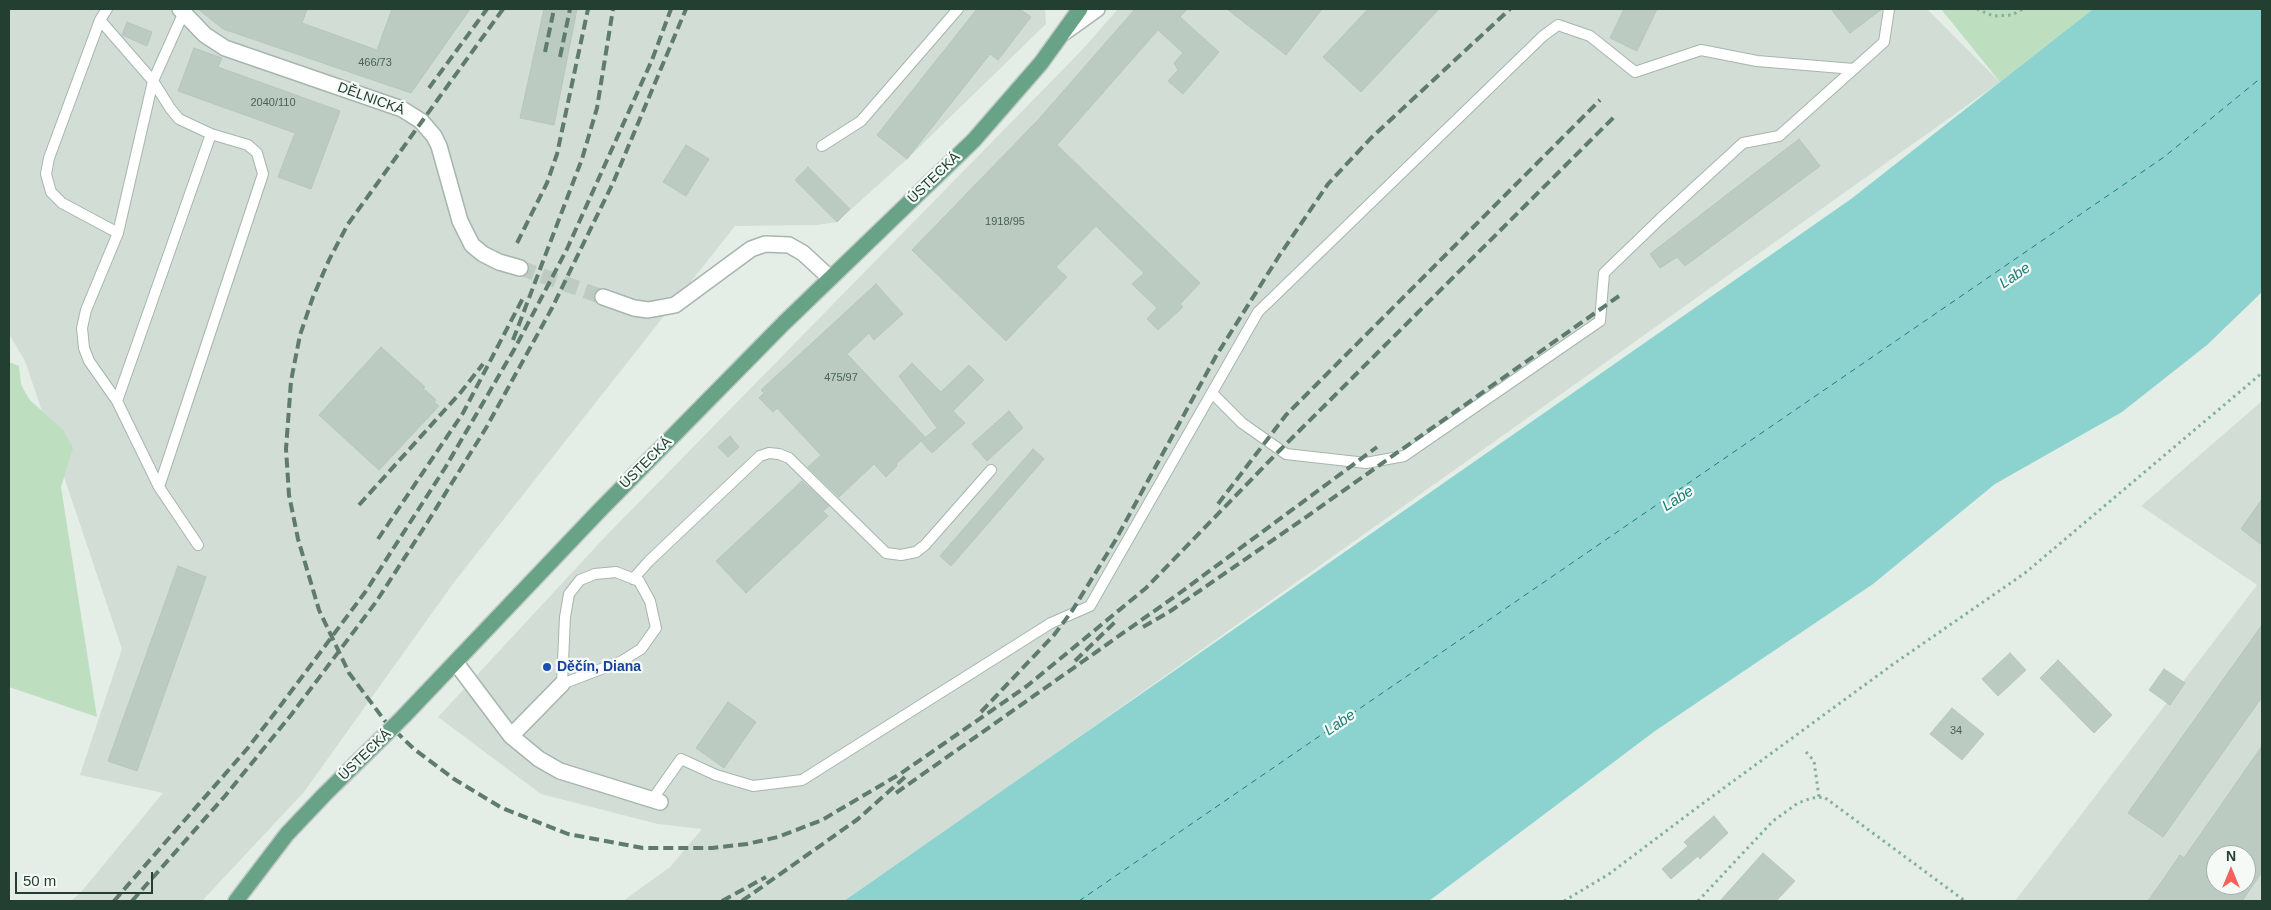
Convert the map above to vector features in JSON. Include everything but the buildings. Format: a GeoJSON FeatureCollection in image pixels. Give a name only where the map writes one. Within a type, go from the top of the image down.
{"type":"FeatureCollection","features":[{"type":"Feature","properties":{"kind":"main road","name":"ÚSTECKÁ"},"geometry":{"type":"LineString","coordinates":[[236,901],[288,834],[324,794],[456,663],[599,511],[830,278],[974,140],[1041,63],[1080,9]]}},
{"type":"Feature","properties":{"kind":"street","name":"ÚSTECKÁ"},"geometry":{"type":"LineString","coordinates":[[1064,33],[1097,9]]}},
{"type":"Feature","properties":{"kind":"street","name":"DĚLNICKÁ"},"geometry":{"type":"LineString","coordinates":[[181,12],[204,35],[225,48],[402,109],[421,122],[434,136],[439,146],[460,221],[472,244],[483,254],[499,262],[520,268]]}},
{"type":"Feature","properties":{"kind":"street"},"geometry":{"type":"LineString","coordinates":[[603,297],[634,308],[648,310],[675,305],[751,249],[765,244],[789,245],[804,253],[830,278]]}},
{"type":"Feature","properties":{"kind":"street"},"geometry":{"type":"LineString","coordinates":[[456,663],[511,736],[539,759],[560,772],[656,801]]}},
{"type":"Feature","properties":{"kind":"street"},"geometry":{"type":"LineString","coordinates":[[511,736],[562,684]]}},
{"type":"Feature","properties":{"kind":"lane"},"geometry":{"type":"LineString","coordinates":[[107,9],[100,20],[49,158],[46,174],[51,192],[62,203],[118,233]]}},
{"type":"Feature","properties":{"kind":"lane"},"geometry":{"type":"LineString","coordinates":[[822,146],[861,120],[958,9]]}},
{"type":"Feature","properties":{"kind":"lane"},"geometry":{"type":"LineString","coordinates":[[1212,393],[1242,423],[1286,454],[1366,464],[1404,456],[1600,321],[1604,273],[1743,143],[1779,136],[1884,42],[1889,9]]}},
{"type":"Feature","properties":{"kind":"lane"},"geometry":{"type":"LineString","coordinates":[[181,12],[153,81],[118,233],[86,310],[82,328],[84,348],[89,362],[117,401],[160,487],[198,545]]}},
{"type":"Feature","properties":{"kind":"lane"},"geometry":{"type":"LineString","coordinates":[[100,20],[153,81],[179,119],[211,134],[248,145],[257,153],[263,174],[160,487]]}},
{"type":"Feature","properties":{"kind":"lane"},"geometry":{"type":"LineString","coordinates":[[656,801],[681,759],[716,775],[753,786],[802,780],[1051,623],[1090,606],[1258,312],[1543,36],[1558,25],[1590,36],[1636,72],[1701,50],[1757,61],[1854,69]]}},
{"type":"Feature","properties":{"kind":"lane"},"geometry":{"type":"LineString","coordinates":[[117,401],[211,134]]}},
{"type":"Feature","properties":{"kind":"lane"},"geometry":{"type":"LineString","coordinates":[[633,579],[649,560],[760,456],[768,453],[779,454],[788,458],[886,553],[901,555],[916,552],[925,545],[991,470]]}},
{"type":"Feature","properties":{"kind":"lane"},"geometry":{"type":"LineString","coordinates":[[616,572],[639,581],[650,601],[656,628],[640,649],[622,661],[562,684],[565,616],[570,594],[580,580],[594,574],[616,572]]}},
{"type":"Feature","properties":{"kind":"path"},"geometry":{"type":"LineString","coordinates":[[1977,9],[1993,16],[2012,15],[2023,9]]}},
{"type":"Feature","properties":{"kind":"path"},"geometry":{"type":"LineString","coordinates":[[1564,901],[1609,874],[1892,665],[2024,573],[2262,373]]}},
{"type":"Feature","properties":{"kind":"path"},"geometry":{"type":"LineString","coordinates":[[1806,752],[1814,761],[1819,797]]}},
{"type":"Feature","properties":{"kind":"path"},"geometry":{"type":"LineString","coordinates":[[1698,901],[1773,821],[1798,803],[1819,797],[1824,797],[1835,804],[1965,901]]}},
{"type":"Feature","properties":{"kind":"shaded area"},"geometry":{"type":"Polygon","coordinates":[[[9,9],[1045,9],[1046,24],[907,159],[837,222],[817,225],[735,226],[455,581],[304,792],[202,901],[71,901],[81,892],[163,793],[80,775],[122,649],[25,361],[9,334],[9,9]]]}},
{"type":"Feature","properties":{"kind":"shaded area"},"geometry":{"type":"Polygon","coordinates":[[[1118,9],[1927,9],[2000,82],[1024,776],[844,901],[623,901],[670,867],[702,829],[658,824],[541,794],[438,717],[604,538],[1081,51],[1118,9]]]}},
{"type":"Feature","properties":{"kind":"shaded area"},"geometry":{"type":"Polygon","coordinates":[[[2262,401],[2262,901],[2015,901],[2257,585],[2141,506],[2262,401]]]}},
{"type":"Feature","properties":{"kind":"green space"},"geometry":{"type":"Polygon","coordinates":[[[1941,9],[2093,9],[2000,82],[1941,9]]]}},
{"type":"Feature","properties":{"kind":"green space"},"geometry":{"type":"Polygon","coordinates":[[[9,362],[19,366],[21,384],[30,400],[63,430],[73,448],[61,487],[97,717],[9,687],[9,362]]]}},
{"type":"Feature","properties":{"kind":"water","name":"Labe"},"geometry":{"type":"Polygon","coordinates":[[[2093,9],[2262,9],[2262,292],[2207,345],[2122,412],[1995,484],[1873,584],[1655,731],[1429,901],[844,901],[1851,199],[2093,9]]]}},
{"type":"Feature","properties":{"kind":"ferry route"},"geometry":{"type":"LineString","coordinates":[[1079,901],[2164,157],[2262,77]]}},
{"type":"Feature","properties":{"kind":"tunnel"},"geometry":{"type":"LineString","coordinates":[[520,268],[603,297]]}},
{"type":"Feature","properties":{"kind":"railway"},"geometry":{"type":"LineString","coordinates":[[429,88],[487,9]]}},
{"type":"Feature","properties":{"kind":"railway"},"geometry":{"type":"LineString","coordinates":[[503,9],[348,224],[329,260],[313,297],[300,335],[291,381],[286,449],[289,495],[298,539],[319,610],[349,673],[385,721],[414,749],[454,779],[502,808],[568,834],[643,848],[712,848],[747,844],[778,837],[822,820],[900,774],[1027,686],[1146,588],[1280,450],[1616,115]]}},
{"type":"Feature","properties":{"kind":"railway"},"geometry":{"type":"LineString","coordinates":[[545,52],[554,9]]}},
{"type":"Feature","properties":{"kind":"railway"},"geometry":{"type":"LineString","coordinates":[[560,57],[570,9]]}},
{"type":"Feature","properties":{"kind":"railway"},"geometry":{"type":"LineString","coordinates":[[517,243],[547,183],[557,154],[588,9]]}},
{"type":"Feature","properties":{"kind":"railway"},"geometry":{"type":"LineString","coordinates":[[513,340],[582,159],[597,108],[613,9]]}},
{"type":"Feature","properties":{"kind":"railway"},"geometry":{"type":"LineString","coordinates":[[114,901],[247,749],[281,705],[366,591],[445,468],[515,348],[567,249],[652,60],[671,9]]}},
{"type":"Feature","properties":{"kind":"railway"},"geometry":{"type":"LineString","coordinates":[[132,901],[225,796],[291,715],[376,602],[427,523],[486,428],[552,308],[613,183],[686,9]]}},
{"type":"Feature","properties":{"kind":"railway"},"geometry":{"type":"LineString","coordinates":[[981,712],[1054,635],[1072,611],[1115,541],[1216,356],[1279,256],[1328,184],[1371,138],[1510,9]]}},
{"type":"Feature","properties":{"kind":"railway"},"geometry":{"type":"LineString","coordinates":[[1218,504],[1286,415],[1600,100]]}},
{"type":"Feature","properties":{"kind":"railway"},"geometry":{"type":"LineString","coordinates":[[1143,627],[1169,612],[1299,522],[1619,296]]}},
{"type":"Feature","properties":{"kind":"railway"},"geometry":{"type":"LineString","coordinates":[[378,539],[463,413],[523,298]]}},
{"type":"Feature","properties":{"kind":"railway"},"geometry":{"type":"LineString","coordinates":[[359,505],[461,392],[483,364]]}},
{"type":"Feature","properties":{"kind":"railway"},"geometry":{"type":"LineString","coordinates":[[896,793],[1177,595],[1377,447]]}},
{"type":"Feature","properties":{"kind":"railway"},"geometry":{"type":"LineString","coordinates":[[1075,661],[1118,619]]}},
{"type":"Feature","properties":{"kind":"railway"},"geometry":{"type":"LineString","coordinates":[[742,901],[858,819],[905,777]]}},
{"type":"Feature","properties":{"kind":"railway"},"geometry":{"type":"LineString","coordinates":[[722,901],[766,877]]}},
{"type":"Feature","properties":{"kind":"place","name":"Děčín, Diana"},"geometry":{"type":"Point","coordinates":[547,667]}}]}
